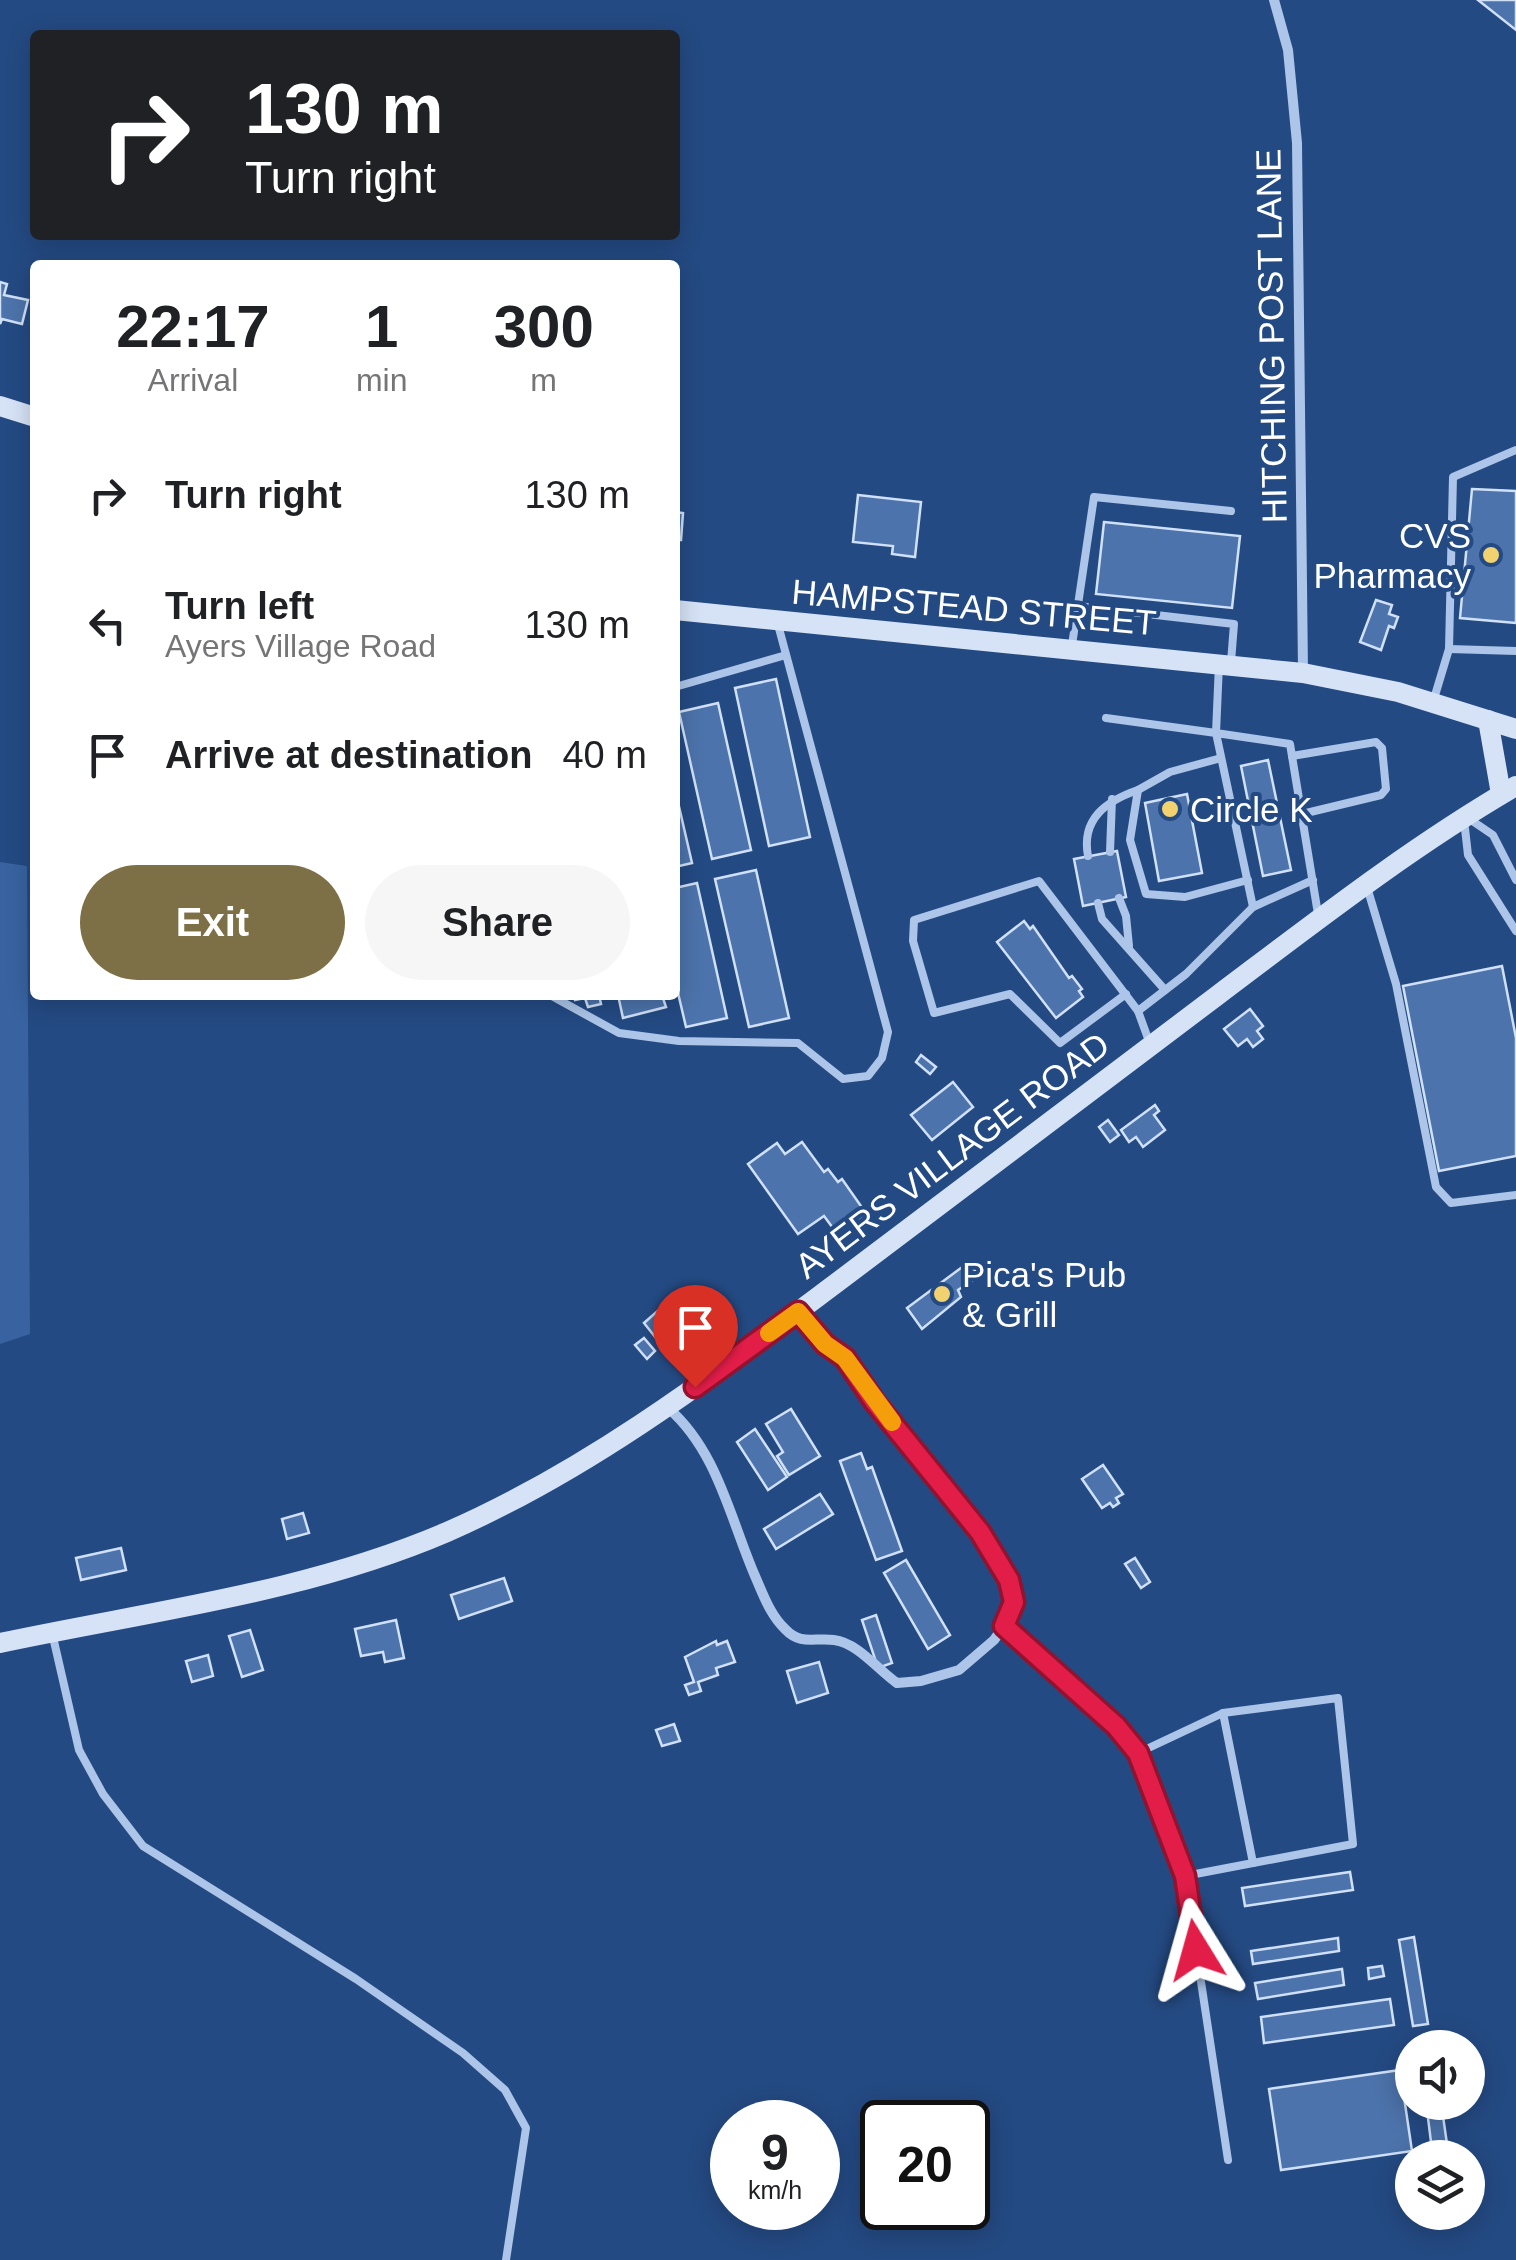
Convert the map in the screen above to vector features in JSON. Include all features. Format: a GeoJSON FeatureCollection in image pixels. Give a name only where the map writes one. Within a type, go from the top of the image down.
{"type":"FeatureCollection","features":[{"type":"Feature","properties":{"kind":"main road"},"geometry":{"type":"LineString","coordinates":[[0,406],[30,415]]}},
{"type":"Feature","properties":{"kind":"main road","name":"HAMPSTEAD STREET"},"geometry":{"type":"LineString","coordinates":[[680,611],[1303,673],[1433,702],[1516,729]]}},
{"type":"Feature","properties":{"kind":"main road"},"geometry":{"type":"LineString","coordinates":[[1488,720],[1509,790]]}},
{"type":"Feature","properties":{"kind":"main road","name":"AYERS VILLAGE ROAD"},"geometry":{"type":"LineString","coordinates":[[0,1643],[290,1585],[392,1554],[551,1481],[668,1408],[1319,919],[1464,816],[1509,790]]}},
{"type":"Feature","properties":{"kind":"street","name":"HITCHING POST LANE"},"geometry":{"type":"LineString","coordinates":[[1274,0],[1288,50],[1297,142],[1303,673]]}},
{"type":"Feature","properties":{"kind":"street"},"geometry":{"type":"LineString","coordinates":[[668,1408],[697,1439],[765,1600],[786,1631],[799,1640],[833,1639],[847,1644],[897,1683],[959,1670],[994,1640],[1004,1626],[1014,1602],[1009,1580],[980,1532],[874,1401],[845,1358],[825,1344],[798,1312]]}},
{"type":"Feature","properties":{"kind":"lane"},"geometry":{"type":"LineString","coordinates":[[1433,702],[1449,649],[1454,477],[1516,450]]}},
{"type":"Feature","properties":{"kind":"lane"},"geometry":{"type":"LineString","coordinates":[[1072,650],[1094,497],[1231,510]]}},
{"type":"Feature","properties":{"kind":"lane"},"geometry":{"type":"LineString","coordinates":[[1078,606],[1234,624],[1216,733],[1254,907]]}},
{"type":"Feature","properties":{"kind":"lane"},"geometry":{"type":"LineString","coordinates":[[559,1000],[619,1033],[679,1041],[798,1043],[843,1078],[868,1076],[882,1058],[888,1032],[777,621]]}},
{"type":"Feature","properties":{"kind":"lane"},"geometry":{"type":"LineString","coordinates":[[1449,649],[1516,651]]}},
{"type":"Feature","properties":{"kind":"lane"},"geometry":{"type":"LineString","coordinates":[[680,686],[786,655]]}},
{"type":"Feature","properties":{"kind":"lane"},"geometry":{"type":"LineString","coordinates":[[1106,718],[1290,744],[1319,919]]}},
{"type":"Feature","properties":{"kind":"lane"},"geometry":{"type":"LineString","coordinates":[[1292,756],[1376,742],[1382,748],[1386,789],[1381,796],[1302,814]]}},
{"type":"Feature","properties":{"kind":"lane"},"geometry":{"type":"LineString","coordinates":[[1088,856],[1085,840],[1094,818],[1112,799],[1170,772],[1222,758]]}},
{"type":"Feature","properties":{"kind":"lane"},"geometry":{"type":"LineString","coordinates":[[1138,790],[1130,840],[1146,894],[1185,897],[1248,880]]}},
{"type":"Feature","properties":{"kind":"lane"},"geometry":{"type":"LineString","coordinates":[[1110,852],[1112,799]]}},
{"type":"Feature","properties":{"kind":"lane"},"geometry":{"type":"LineString","coordinates":[[1464,816],[1492,835],[1516,880]]}},
{"type":"Feature","properties":{"kind":"lane"},"geometry":{"type":"LineString","coordinates":[[1464,816],[1468,855],[1516,930]]}},
{"type":"Feature","properties":{"kind":"lane"},"geometry":{"type":"LineString","coordinates":[[1138,1011],[1254,907],[1313,880]]}},
{"type":"Feature","properties":{"kind":"lane"},"geometry":{"type":"LineString","coordinates":[[1126,994],[1060,1043],[1010,994],[934,1013],[913,942],[914,920],[1039,881],[1126,994],[1138,1011],[1150,1046]]}},
{"type":"Feature","properties":{"kind":"lane"},"geometry":{"type":"LineString","coordinates":[[1367,885],[1396,984],[1436,1187],[1450,1203],[1516,1195]]}},
{"type":"Feature","properties":{"kind":"lane"},"geometry":{"type":"LineString","coordinates":[[1119,898],[1126,916],[1129,946]]}},
{"type":"Feature","properties":{"kind":"lane"},"geometry":{"type":"LineString","coordinates":[[1098,902],[1102,919],[1165,990]]}},
{"type":"Feature","properties":{"kind":"lane"},"geometry":{"type":"LineString","coordinates":[[1004,1626],[1116,1726],[1138,1753],[1185,1876],[1228,2160]]}},
{"type":"Feature","properties":{"kind":"lane"},"geometry":{"type":"LineString","coordinates":[[52,1632],[79,1750],[103,1794],[143,1846],[356,1978],[463,2053],[505,2090],[526,2128],[506,2260]]}},
{"type":"Feature","properties":{"kind":"lane"},"geometry":{"type":"LineString","coordinates":[[1138,1753],[1223,1713],[1338,1698],[1354,1844],[1185,1876]]}},
{"type":"Feature","properties":{"kind":"lane"},"geometry":{"type":"LineString","coordinates":[[1223,1713],[1252,1863]]}},
{"type":"Feature","properties":{"kind":"shaded area"},"geometry":{"type":"Polygon","coordinates":[[[0,862],[27,866],[30,1334],[0,1344],[0,862]]]}},
{"type":"Feature","properties":{"kind":"building"},"geometry":{"type":"Polygon","coordinates":[[[1478,0],[1516,0],[1516,30],[1478,0]]]}},
{"type":"Feature","properties":{"kind":"building"},"geometry":{"type":"Polygon","coordinates":[[[0,282],[7,284],[4,295],[28,300],[22,324],[2,319],[0,324],[0,282]]]}},
{"type":"Feature","properties":{"kind":"building","name":"CVS Pharmacy"},"geometry":{"type":"Polygon","coordinates":[[[1472,489],[1516,491],[1516,623],[1460,618],[1472,489]]]}},
{"type":"Feature","properties":{"kind":"building"},"geometry":{"type":"Polygon","coordinates":[[[858,495],[921,502],[915,557],[892,554],[893,546],[853,542],[858,495]]]}},
{"type":"Feature","properties":{"kind":"building"},"geometry":{"type":"Polygon","coordinates":[[[1104,522],[1240,536],[1232,608],[1096,594],[1104,522]]]}},
{"type":"Feature","properties":{"kind":"building"},"geometry":{"type":"Polygon","coordinates":[[[1376,600],[1392,605],[1389,614],[1398,617],[1394,628],[1389,626],[1381,650],[1360,642],[1376,600]]]}},
{"type":"Feature","properties":{"kind":"building"},"geometry":{"type":"Polygon","coordinates":[[[776,679],[810,837],[769,846],[735,688],[776,679]]]}},
{"type":"Feature","properties":{"kind":"building"},"geometry":{"type":"Polygon","coordinates":[[[718,703],[751,850],[712,859],[680,712],[718,703]]]}},
{"type":"Feature","properties":{"kind":"building"},"geometry":{"type":"Polygon","coordinates":[[[1268,760],[1291,870],[1263,876],[1241,766],[1268,760]]]}},
{"type":"Feature","properties":{"kind":"building"},"geometry":{"type":"Polygon","coordinates":[[[1187,794],[1202,873],[1159,881],[1145,803],[1187,794]]]}},
{"type":"Feature","properties":{"kind":"building"},"geometry":{"type":"Polygon","coordinates":[[[680,811],[692,863],[680,866],[680,811]]]}},
{"type":"Feature","properties":{"kind":"building"},"geometry":{"type":"Polygon","coordinates":[[[1117,851],[1126,897],[1083,906],[1074,859],[1117,851]]]}},
{"type":"Feature","properties":{"kind":"building"},"geometry":{"type":"Polygon","coordinates":[[[756,870],[789,1018],[749,1027],[715,879],[756,870]]]}},
{"type":"Feature","properties":{"kind":"building"},"geometry":{"type":"Polygon","coordinates":[[[697,883],[727,1018],[686,1027],[680,1000],[680,887],[697,883]]]}},
{"type":"Feature","properties":{"kind":"building"},"geometry":{"type":"Polygon","coordinates":[[[1024,921],[1030,929],[1033,926],[1069,978],[1072,976],[1082,989],[1079,991],[1083,997],[1056,1018],[997,942],[1024,921]]]}},
{"type":"Feature","properties":{"kind":"building"},"geometry":{"type":"Polygon","coordinates":[[[1502,966],[1516,1038],[1516,1156],[1439,1171],[1403,986],[1502,966]]]}},
{"type":"Feature","properties":{"kind":"building"},"geometry":{"type":"Polygon","coordinates":[[[586,1000],[600,1000],[601,1004],[588,1007],[586,1000]]]}},
{"type":"Feature","properties":{"kind":"building"},"geometry":{"type":"Polygon","coordinates":[[[619,1000],[664,1000],[666,1007],[623,1018],[619,1000]]]}},
{"type":"Feature","properties":{"kind":"building"},"geometry":{"type":"Polygon","coordinates":[[[1250,1009],[1263,1026],[1257,1031],[1263,1039],[1253,1047],[1247,1039],[1238,1046],[1224,1029],[1250,1009]]]}},
{"type":"Feature","properties":{"kind":"building"},"geometry":{"type":"Polygon","coordinates":[[[921,1055],[936,1067],[930,1074],[916,1062],[921,1055]]]}},
{"type":"Feature","properties":{"kind":"building"},"geometry":{"type":"Polygon","coordinates":[[[953,1082],[973,1107],[932,1140],[911,1115],[953,1082]]]}},
{"type":"Feature","properties":{"kind":"building"},"geometry":{"type":"Polygon","coordinates":[[[1155,1105],[1159,1111],[1154,1115],[1165,1130],[1143,1147],[1136,1137],[1129,1142],[1121,1130],[1155,1105]]]}},
{"type":"Feature","properties":{"kind":"building"},"geometry":{"type":"Polygon","coordinates":[[[1108,1120],[1119,1135],[1110,1142],[1099,1127],[1108,1120]]]}},
{"type":"Feature","properties":{"kind":"building"},"geometry":{"type":"Polygon","coordinates":[[[802,1142],[824,1172],[828,1169],[838,1182],[842,1179],[870,1219],[841,1239],[824,1216],[798,1234],[748,1164],[777,1143],[785,1154],[802,1142]]]}},
{"type":"Feature","properties":{"kind":"building","name":"Pica's Pub & Grill"},"geometry":{"type":"Polygon","coordinates":[[[969,1262],[979,1276],[958,1290],[961,1297],[922,1329],[907,1308],[969,1262]]]}},
{"type":"Feature","properties":{"kind":"building"},"geometry":{"type":"Polygon","coordinates":[[[669,1301],[680,1313],[672,1320],[685,1336],[667,1352],[644,1323],[669,1301]]]}},
{"type":"Feature","properties":{"kind":"building"},"geometry":{"type":"Polygon","coordinates":[[[644,1338],[655,1351],[647,1359],[635,1345],[644,1338]]]}},
{"type":"Feature","properties":{"kind":"building"},"geometry":{"type":"Polygon","coordinates":[[[791,1409],[820,1456],[789,1475],[777,1456],[783,1452],[766,1424],[791,1409]]]}},
{"type":"Feature","properties":{"kind":"building"},"geometry":{"type":"Polygon","coordinates":[[[755,1429],[787,1477],[768,1490],[737,1442],[755,1429]]]}},
{"type":"Feature","properties":{"kind":"building"},"geometry":{"type":"Polygon","coordinates":[[[861,1453],[867,1469],[872,1467],[902,1551],[876,1560],[840,1461],[861,1453]]]}},
{"type":"Feature","properties":{"kind":"building"},"geometry":{"type":"Polygon","coordinates":[[[1103,1465],[1123,1494],[1116,1498],[1119,1503],[1113,1507],[1110,1503],[1102,1508],[1082,1479],[1103,1465]]]}},
{"type":"Feature","properties":{"kind":"building"},"geometry":{"type":"Polygon","coordinates":[[[820,1494],[833,1514],[776,1549],[764,1529],[820,1494]]]}},
{"type":"Feature","properties":{"kind":"building"},"geometry":{"type":"Polygon","coordinates":[[[303,1513],[309,1533],[287,1539],[282,1519],[303,1513]]]}},
{"type":"Feature","properties":{"kind":"building"},"geometry":{"type":"Polygon","coordinates":[[[121,1548],[126,1570],[81,1580],[76,1558],[121,1548]]]}},
{"type":"Feature","properties":{"kind":"building"},"geometry":{"type":"Polygon","coordinates":[[[1135,1558],[1150,1582],[1141,1588],[1125,1564],[1135,1558]]]}},
{"type":"Feature","properties":{"kind":"building"},"geometry":{"type":"Polygon","coordinates":[[[906,1560],[950,1635],[928,1649],[884,1573],[906,1560]]]}},
{"type":"Feature","properties":{"kind":"building"},"geometry":{"type":"Polygon","coordinates":[[[504,1578],[512,1601],[459,1619],[451,1595],[504,1578]]]}},
{"type":"Feature","properties":{"kind":"building"},"geometry":{"type":"Polygon","coordinates":[[[876,1615],[892,1663],[878,1668],[862,1620],[876,1615]]]}},
{"type":"Feature","properties":{"kind":"building"},"geometry":{"type":"Polygon","coordinates":[[[396,1620],[404,1658],[385,1662],[383,1652],[361,1656],[355,1629],[396,1620]]]}},
{"type":"Feature","properties":{"kind":"building"},"geometry":{"type":"Polygon","coordinates":[[[250,1630],[263,1670],[242,1677],[229,1636],[250,1630]]]}},
{"type":"Feature","properties":{"kind":"building"},"geometry":{"type":"Polygon","coordinates":[[[716,1641],[717,1645],[727,1641],[735,1662],[716,1668],[718,1675],[698,1682],[701,1691],[689,1695],[685,1685],[694,1682],[685,1657],[716,1641]]]}},
{"type":"Feature","properties":{"kind":"building"},"geometry":{"type":"Polygon","coordinates":[[[208,1655],[213,1676],[192,1682],[186,1661],[208,1655]]]}},
{"type":"Feature","properties":{"kind":"building"},"geometry":{"type":"Polygon","coordinates":[[[819,1662],[828,1693],[797,1703],[787,1671],[819,1662]]]}},
{"type":"Feature","properties":{"kind":"building"},"geometry":{"type":"Polygon","coordinates":[[[674,1724],[680,1741],[662,1746],[656,1730],[674,1724]]]}},
{"type":"Feature","properties":{"kind":"building"},"geometry":{"type":"Polygon","coordinates":[[[1350,1872],[1353,1890],[1245,1906],[1242,1888],[1350,1872]]]}},
{"type":"Feature","properties":{"kind":"building"},"geometry":{"type":"Polygon","coordinates":[[[1414,1937],[1428,2024],[1413,2026],[1399,1940],[1414,1937]]]}},
{"type":"Feature","properties":{"kind":"building"},"geometry":{"type":"Polygon","coordinates":[[[1338,1938],[1339,1951],[1253,1964],[1251,1951],[1338,1938]]]}},
{"type":"Feature","properties":{"kind":"building"},"geometry":{"type":"Polygon","coordinates":[[[1382,1966],[1384,1976],[1369,1979],[1368,1968],[1382,1966]]]}},
{"type":"Feature","properties":{"kind":"building"},"geometry":{"type":"Polygon","coordinates":[[[1342,1969],[1344,1985],[1258,1999],[1255,1983],[1342,1969]]]}},
{"type":"Feature","properties":{"kind":"building"},"geometry":{"type":"Polygon","coordinates":[[[1390,1999],[1394,2025],[1264,2043],[1261,2017],[1390,1999]]]}},
{"type":"Feature","properties":{"kind":"building"},"geometry":{"type":"Polygon","coordinates":[[[1395,2071],[1395,2120],[1407,2120],[1410,2140],[1395,2140],[1395,2153],[1281,2170],[1269,2089],[1395,2071]]]}},
{"type":"Feature","properties":{"kind":"building"},"geometry":{"type":"Polygon","coordinates":[[[1428,2120],[1444,2120],[1446,2140],[1431,2140],[1428,2120]]]}},
{"type":"Feature","properties":{"kind":"slow traffic"},"geometry":{"type":"LineString","coordinates":[[769,1333],[798,1312],[825,1344],[845,1358],[892,1422]]}},
{"type":"Feature","properties":{"kind":"place","name":"CVS Pharmacy"},"geometry":{"type":"Point","coordinates":[1491,555]}},
{"type":"Feature","properties":{"kind":"place","name":"Circle K"},"geometry":{"type":"Point","coordinates":[1170,809]}},
{"type":"Feature","properties":{"kind":"place","name":"Pica's Pub & Grill"},"geometry":{"type":"Point","coordinates":[942,1294]}},
{"type":"Feature","properties":{"kind":"route"},"geometry":{"type":"LineString","coordinates":[[695,1387],[798,1312],[825,1344],[845,1358],[874,1401],[980,1532],[1009,1580],[1014,1602],[1004,1626],[1116,1726],[1138,1753],[1185,1876],[1196,1950]]}}]}
